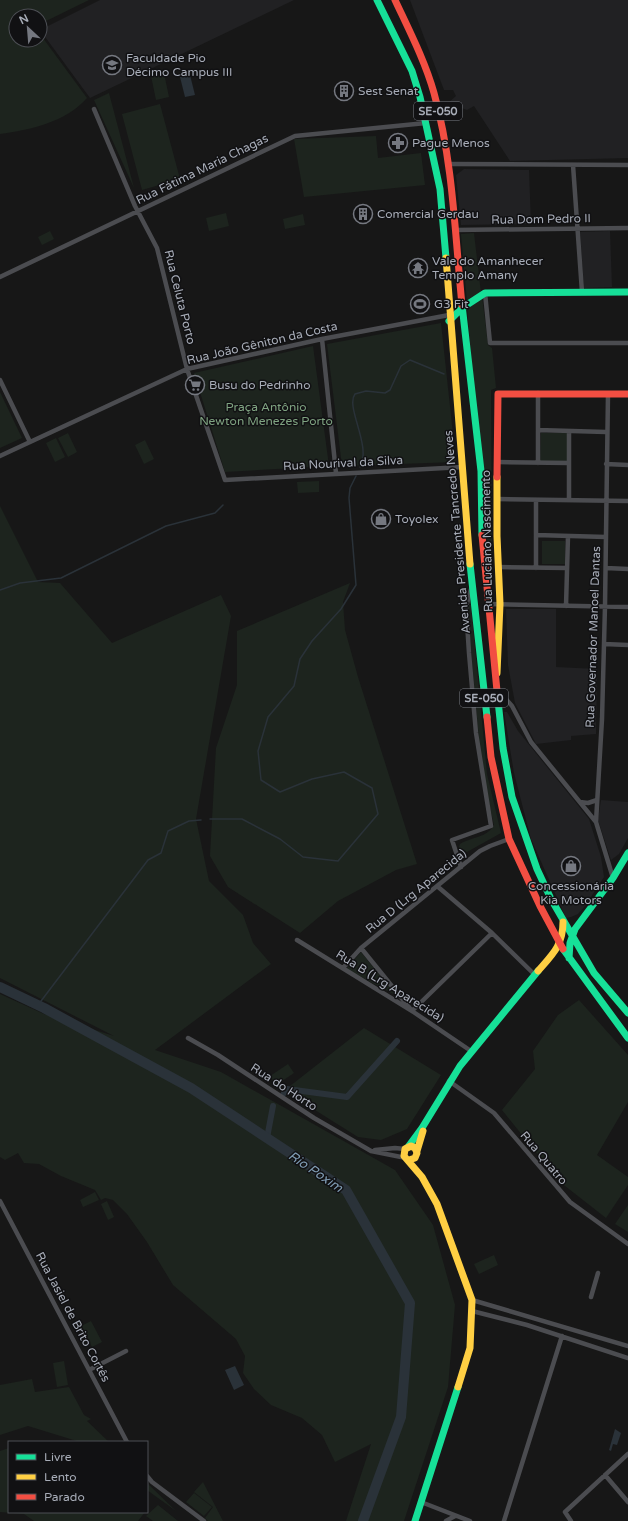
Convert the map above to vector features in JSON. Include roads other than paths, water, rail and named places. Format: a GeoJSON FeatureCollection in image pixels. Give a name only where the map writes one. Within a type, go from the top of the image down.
{"type":"FeatureCollection","features":[{"type":"Feature","properties":{"kind":"main road","name":"Avenida Presidente Tancredo Neves"},"geometry":{"type":"LineString","coordinates":[[377,0],[412,71],[426,123],[440,189],[449,318],[463,467],[472,586],[491,757],[509,839],[540,906],[560,944],[628,1038]]}},
{"type":"Feature","properties":{"kind":"main road","name":"Avenida Presidente Tancredo Neves"},"geometry":{"type":"LineString","coordinates":[[395,0],[424,65],[434,92],[448,164],[462,306],[481,471],[480,525],[496,689],[503,748],[512,797],[545,887],[571,937],[594,972],[628,1013]]}},
{"type":"Feature","properties":{"kind":"main road"},"geometry":{"type":"LineString","coordinates":[[449,318],[462,306],[485,293],[628,292]]}},
{"type":"Feature","properties":{"kind":"main road","name":"Rua Luciano Nascimento"},"geometry":{"type":"LineString","coordinates":[[496,689],[500,604],[497,499],[499,393],[538,393]]}},
{"type":"Feature","properties":{"kind":"main road"},"geometry":{"type":"LineString","coordinates":[[538,393],[628,394]]}},
{"type":"Feature","properties":{"kind":"main road"},"geometry":{"type":"LineString","coordinates":[[569,958],[571,937],[575,929],[613,878],[628,853]]}},
{"type":"Feature","properties":{"kind":"main road"},"geometry":{"type":"LineString","coordinates":[[415,1521],[463,1374],[470,1348],[472,1300],[445,1222],[422,1177],[404,1152],[423,1129],[450,1081],[472,1050],[560,944],[563,936],[563,922]]}},
{"type":"Feature","properties":{"kind":"main road"},"geometry":{"type":"LineString","coordinates":[[408,1159],[417,1153],[423,1129]]}},
{"type":"Feature","properties":{"kind":"main road"},"geometry":{"type":"LineString","coordinates":[[406,1148],[415,1148],[422,1177]]}},
{"type":"Feature","properties":{"kind":"street","name":"Rua Celuta Porto"},"geometry":{"type":"LineString","coordinates":[[94,109],[138,211],[158,251],[187,369],[225,480]]}},
{"type":"Feature","properties":{"kind":"street","name":"Rua Fátima Maria Chagas"},"geometry":{"type":"LineString","coordinates":[[0,277],[295,136],[426,123]]}},
{"type":"Feature","properties":{"kind":"street"},"geometry":{"type":"LineString","coordinates":[[448,164],[628,165]]}},
{"type":"Feature","properties":{"kind":"street"},"geometry":{"type":"LineString","coordinates":[[573,165],[582,292]]}},
{"type":"Feature","properties":{"kind":"street","name":"Rua Dom Pedro II"},"geometry":{"type":"LineString","coordinates":[[455,230],[628,228]]}},
{"type":"Feature","properties":{"kind":"street"},"geometry":{"type":"LineString","coordinates":[[485,293],[490,343],[628,343]]}},
{"type":"Feature","properties":{"kind":"street","name":"Rua João Gêniton da Costa"},"geometry":{"type":"LineString","coordinates":[[0,456],[187,369],[322,339],[449,318]]}},
{"type":"Feature","properties":{"kind":"street"},"geometry":{"type":"LineString","coordinates":[[322,339],[336,473]]}},
{"type":"Feature","properties":{"kind":"street"},"geometry":{"type":"LineString","coordinates":[[0,380],[1,385],[30,442]]}},
{"type":"Feature","properties":{"kind":"street"},"geometry":{"type":"LineString","coordinates":[[538,393],[538,463]]}},
{"type":"Feature","properties":{"kind":"street","name":"Rua Governador Manoel Dantas"},"geometry":{"type":"LineString","coordinates":[[608,394],[606,432],[606,568],[604,644],[596,822],[613,878]]}},
{"type":"Feature","properties":{"kind":"street"},"geometry":{"type":"LineString","coordinates":[[538,430],[606,432]]}},
{"type":"Feature","properties":{"kind":"street"},"geometry":{"type":"LineString","coordinates":[[569,431],[569,500]]}},
{"type":"Feature","properties":{"kind":"street"},"geometry":{"type":"LineString","coordinates":[[498,462],[569,463]]}},
{"type":"Feature","properties":{"kind":"street"},"geometry":{"type":"LineString","coordinates":[[606,464],[628,465]]}},
{"type":"Feature","properties":{"kind":"street","name":"Rua Nourival da Silva"},"geometry":{"type":"LineString","coordinates":[[225,480],[463,467]]}},
{"type":"Feature","properties":{"kind":"street"},"geometry":{"type":"LineString","coordinates":[[497,499],[628,501]]}},
{"type":"Feature","properties":{"kind":"street"},"geometry":{"type":"LineString","coordinates":[[536,500],[536,568]]}},
{"type":"Feature","properties":{"kind":"street"},"geometry":{"type":"LineString","coordinates":[[536,535],[606,537]]}},
{"type":"Feature","properties":{"kind":"street"},"geometry":{"type":"LineString","coordinates":[[566,606],[568,536]]}},
{"type":"Feature","properties":{"kind":"street"},"geometry":{"type":"LineString","coordinates":[[498,567],[567,568]]}},
{"type":"Feature","properties":{"kind":"street"},"geometry":{"type":"LineString","coordinates":[[606,568],[628,569]]}},
{"type":"Feature","properties":{"kind":"street"},"geometry":{"type":"LineString","coordinates":[[461,867],[452,840],[491,826],[476,733],[469,653],[467,602],[472,586]]}},
{"type":"Feature","properties":{"kind":"street"},"geometry":{"type":"LineString","coordinates":[[488,604],[628,607]]}},
{"type":"Feature","properties":{"kind":"street"},"geometry":{"type":"LineString","coordinates":[[604,644],[628,645]]}},
{"type":"Feature","properties":{"kind":"street"},"geometry":{"type":"LineString","coordinates":[[496,689],[512,706],[531,742],[596,822]]}},
{"type":"Feature","properties":{"kind":"street"},"geometry":{"type":"LineString","coordinates":[[580,802],[587,803],[597,800]]}},
{"type":"Feature","properties":{"kind":"street","name":"Rua D (Lrg Aparecida)"},"geometry":{"type":"LineString","coordinates":[[343,968],[362,948],[484,848],[509,839]]}},
{"type":"Feature","properties":{"kind":"street"},"geometry":{"type":"LineString","coordinates":[[437,886],[492,933],[535,975]]}},
{"type":"Feature","properties":{"kind":"street"},"geometry":{"type":"LineString","coordinates":[[362,948],[412,1011],[492,933]]}},
{"type":"Feature","properties":{"kind":"street","name":"Rua B (Lrg Aparecida)"},"geometry":{"type":"LineString","coordinates":[[297,940],[472,1050]]}},
{"type":"Feature","properties":{"kind":"street","name":"Rua do Horto"},"geometry":{"type":"LineString","coordinates":[[188,1038],[218,1055],[314,1118],[371,1151],[408,1159]]}},
{"type":"Feature","properties":{"kind":"street","name":"Rua Quatro"},"geometry":{"type":"LineString","coordinates":[[450,1081],[497,1116],[570,1202],[628,1244]]}},
{"type":"Feature","properties":{"kind":"street"},"geometry":{"type":"LineString","coordinates":[[371,1151],[406,1148]]}},
{"type":"Feature","properties":{"kind":"street","name":"Rua Jasiel de Brito Cortês"},"geometry":{"type":"LineString","coordinates":[[0,1201],[126,1441]]}},
{"type":"Feature","properties":{"kind":"street"},"geometry":{"type":"LineString","coordinates":[[591,1297],[598,1273]]}},
{"type":"Feature","properties":{"kind":"street"},"geometry":{"type":"LineString","coordinates":[[472,1300],[628,1346]]}},
{"type":"Feature","properties":{"kind":"street"},"geometry":{"type":"LineString","coordinates":[[472,1311],[527,1325],[628,1358]]}},
{"type":"Feature","properties":{"kind":"street"},"geometry":{"type":"LineString","coordinates":[[527,1325],[529,1317]]}},
{"type":"Feature","properties":{"kind":"street"},"geometry":{"type":"LineString","coordinates":[[504,1521],[562,1336]]}},
{"type":"Feature","properties":{"kind":"street"},"geometry":{"type":"LineString","coordinates":[[89,1370],[126,1352]]}},
{"type":"Feature","properties":{"kind":"street"},"geometry":{"type":"LineString","coordinates":[[571,1521],[565,1512],[628,1454]]}},
{"type":"Feature","properties":{"kind":"street"},"geometry":{"type":"LineString","coordinates":[[605,1475],[628,1502]]}},
{"type":"Feature","properties":{"kind":"street"},"geometry":{"type":"LineString","coordinates":[[148,1477],[152,1482],[204,1521]]}},
{"type":"Feature","properties":{"kind":"street"},"geometry":{"type":"LineString","coordinates":[[421,1502],[470,1521]]}},
{"type":"Feature","properties":{"kind":"street"},"geometry":{"type":"LineString","coordinates":[[446,1521],[456,1516]]}},
{"type":"Feature","properties":{"kind":"waterway"},"geometry":{"type":"LineString","coordinates":[[360,467],[363,458],[363,449],[353,408],[355,394],[366,391],[385,393],[390,390],[401,366],[410,360],[444,374]]}},
{"type":"Feature","properties":{"kind":"waterway"},"geometry":{"type":"LineString","coordinates":[[210,819],[242,819],[280,839],[303,857],[338,861],[378,814],[372,788],[344,772],[312,779],[280,792],[261,780],[258,751],[268,717],[294,686],[300,659],[312,641],[341,609],[356,585],[349,498],[350,488],[356,476]]}},
{"type":"Feature","properties":{"kind":"waterway"},"geometry":{"type":"LineString","coordinates":[[0,590],[20,583],[61,578],[166,526],[215,513],[223,505]]}},
{"type":"Feature","properties":{"kind":"waterway"},"geometry":{"type":"LineString","coordinates":[[38,1005],[148,860],[161,853],[168,831],[189,821],[201,820]]}},
{"type":"Feature","properties":{"kind":"waterway","name":"Rio Poxim"},"geometry":{"type":"LineString","coordinates":[[0,987],[44,1008],[191,1088],[346,1190],[410,1303],[401,1417],[363,1521]]}},
{"type":"Feature","properties":{"kind":"waterway"},"geometry":{"type":"LineString","coordinates":[[284,1093],[287,1089],[347,1097],[397,1041]]}},
{"type":"Feature","properties":{"kind":"waterway"},"geometry":{"type":"LineString","coordinates":[[267,1138],[273,1106]]}},
{"type":"Feature","properties":{"kind":"place","name":"Faculdade Pio Décimo Campus III"},"geometry":{"type":"Point","coordinates":[112,65]}},
{"type":"Feature","properties":{"kind":"place","name":"Sest Senat"},"geometry":{"type":"Point","coordinates":[344,91]}},
{"type":"Feature","properties":{"kind":"place","name":"Pague Menos"},"geometry":{"type":"Point","coordinates":[398,143]}},
{"type":"Feature","properties":{"kind":"place","name":"Comercial Gerdau"},"geometry":{"type":"Point","coordinates":[363,214]}},
{"type":"Feature","properties":{"kind":"place","name":"Vale do Amanhecer Templo Amany"},"geometry":{"type":"Point","coordinates":[418,268]}},
{"type":"Feature","properties":{"kind":"place","name":"G3 Fit"},"geometry":{"type":"Point","coordinates":[420,304]}},
{"type":"Feature","properties":{"kind":"place","name":"Busu do Pedrinho"},"geometry":{"type":"Point","coordinates":[195,385]}},
{"type":"Feature","properties":{"kind":"place","name":"Toyolex"},"geometry":{"type":"Point","coordinates":[381,519]}},
{"type":"Feature","properties":{"kind":"place","name":"Concessionária Kia Motors"},"geometry":{"type":"Point","coordinates":[571,866]}},
{"type":"Feature","properties":{"kind":"park label","name":"Praça Antônio Newton Menezes Porto"},"geometry":{"type":"Point","coordinates":[266,414]}}]}
